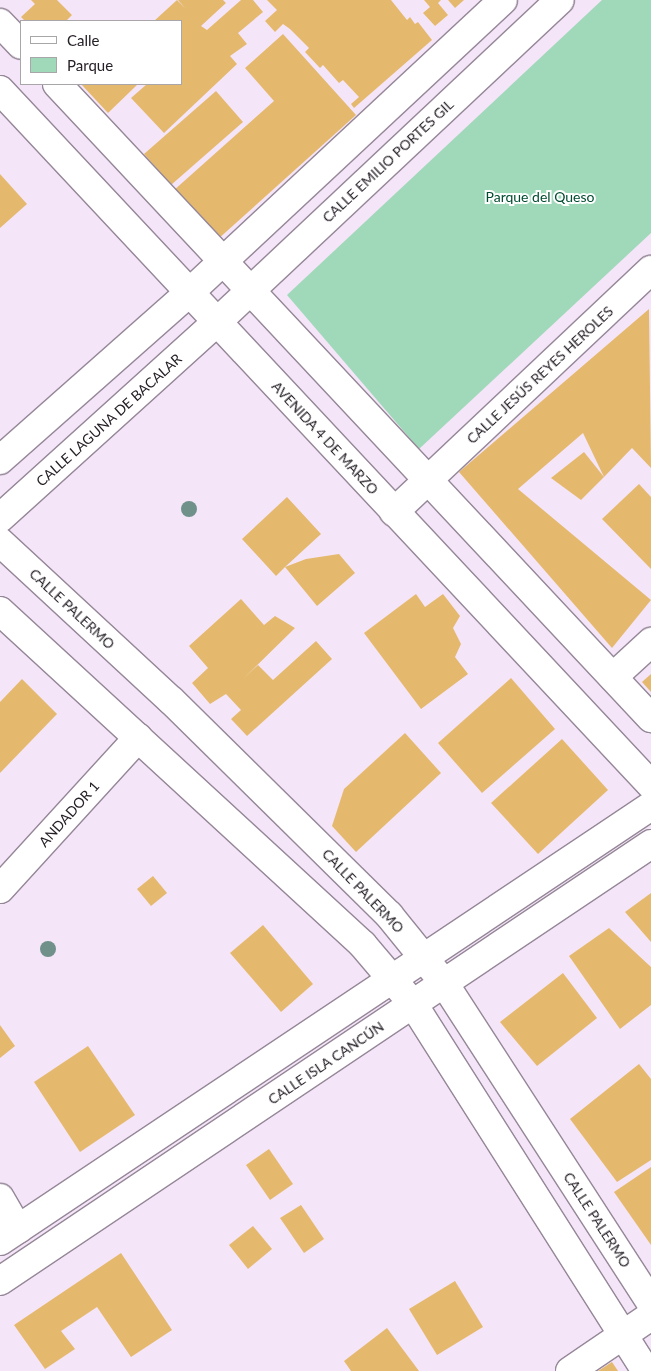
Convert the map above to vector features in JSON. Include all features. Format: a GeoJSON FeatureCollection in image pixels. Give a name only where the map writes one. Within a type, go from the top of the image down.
{"type":"FeatureCollection","features":[{"type":"Feature","properties":{"kind":"street"},"geometry":{"type":"LineString","coordinates":[[0,460],[190,293],[503,0]]}},
{"type":"Feature","properties":{"kind":"street","name":"CALLE EMILIO PORTES GIL"},"geometry":{"type":"LineString","coordinates":[[217,322],[560,0]]}},
{"type":"Feature","properties":{"kind":"street"},"geometry":{"type":"LineString","coordinates":[[0,23],[20,44]]}},
{"type":"Feature","properties":{"kind":"street"},"geometry":{"type":"LineString","coordinates":[[58,85],[651,718]]}},
{"type":"Feature","properties":{"kind":"street","name":"AVENIDA 4 DE MARZO"},"geometry":{"type":"LineString","coordinates":[[0,90],[651,785]]}},
{"type":"Feature","properties":{"kind":"street","name":"CALLE JESÚS REYES HEROLES"},"geometry":{"type":"LineString","coordinates":[[394,512],[649,275]]}},
{"type":"Feature","properties":{"kind":"street","name":"CALLE LAGUNA DE BACALAR"},"geometry":{"type":"LineString","coordinates":[[0,518],[217,322]]}},
{"type":"Feature","properties":{"kind":"street","name":"CALLE PALERMO"},"geometry":{"type":"LineString","coordinates":[[0,542],[172,701],[389,915],[444,983],[651,1302]]}},
{"type":"Feature","properties":{"kind":"street"},"geometry":{"type":"LineString","coordinates":[[0,611],[363,945],[413,1004],[646,1371]]}},
{"type":"Feature","properties":{"kind":"street"},"geometry":{"type":"LineString","coordinates":[[613,677],[651,642]]}},
{"type":"Feature","properties":{"kind":"street","name":"ANDADOR 1"},"geometry":{"type":"LineString","coordinates":[[0,889],[138,738]]}},
{"type":"Feature","properties":{"kind":"street"},"geometry":{"type":"LineString","coordinates":[[0,1198],[9,1235],[651,806]]}},
{"type":"Feature","properties":{"kind":"street","name":"CALLE ISLA CANCÚN"},"geometry":{"type":"LineString","coordinates":[[0,1281],[651,844]]}},
{"type":"Feature","properties":{"kind":"street"},"geometry":{"type":"LineString","coordinates":[[570,1371],[651,1316]]}},
{"type":"Feature","properties":{"kind":"green space","name":"Parque del Queso"},"geometry":{"type":"Polygon","coordinates":[[[602,0],[651,0],[651,233],[419,449],[287,295],[602,0]]]}},
{"type":"Feature","properties":{"kind":"building"},"geometry":{"type":"Polygon","coordinates":[[[31,0],[57,0],[72,15],[67,20],[24,20],[21,17],[35,4],[31,0]]]}},
{"type":"Feature","properties":{"kind":"building"},"geometry":{"type":"Polygon","coordinates":[[[177,0],[185,8],[178,0],[223,0],[226,3],[201,26],[207,30],[241,0],[253,0],[263,12],[238,33],[247,44],[230,56],[237,64],[164,133],[131,98],[146,85],[182,85],[182,20],[155,20],[177,0]]]}},
{"type":"Feature","properties":{"kind":"building"},"geometry":{"type":"Polygon","coordinates":[[[267,0],[391,0],[407,20],[410,17],[415,24],[418,22],[432,40],[354,108],[351,104],[359,97],[343,80],[339,83],[323,65],[320,68],[305,52],[309,48],[290,29],[283,24],[275,32],[265,21],[277,10],[267,0]]]}},
{"type":"Feature","properties":{"kind":"building"},"geometry":{"type":"Polygon","coordinates":[[[424,0],[441,0],[438,3],[448,15],[435,26],[423,13],[430,7],[424,0]]]}},
{"type":"Feature","properties":{"kind":"building"},"geometry":{"type":"Polygon","coordinates":[[[448,0],[464,0],[455,8],[448,0]]]}},
{"type":"Feature","properties":{"kind":"building"},"geometry":{"type":"Polygon","coordinates":[[[283,34],[356,115],[217,240],[173,191],[274,101],[245,68],[283,34]]]}},
{"type":"Feature","properties":{"kind":"building"},"geometry":{"type":"Polygon","coordinates":[[[82,85],[137,85],[108,113],[82,85]]]}},
{"type":"Feature","properties":{"kind":"building"},"geometry":{"type":"Polygon","coordinates":[[[216,91],[243,122],[171,185],[144,154],[216,91]]]}},
{"type":"Feature","properties":{"kind":"building"},"geometry":{"type":"Polygon","coordinates":[[[0,174],[27,204],[0,228],[0,174]]]}},
{"type":"Feature","properties":{"kind":"building"},"geometry":{"type":"Polygon","coordinates":[[[649,309],[651,468],[632,448],[604,477],[583,433],[518,489],[651,600],[612,648],[459,472],[649,309]]]}},
{"type":"Feature","properties":{"kind":"building"},"geometry":{"type":"Polygon","coordinates":[[[584,452],[604,477],[581,500],[551,478],[584,452]]]}},
{"type":"Feature","properties":{"kind":"building"},"geometry":{"type":"Polygon","coordinates":[[[639,484],[651,497],[651,569],[602,519],[639,484]]]}},
{"type":"Feature","properties":{"kind":"building"},"geometry":{"type":"Polygon","coordinates":[[[287,497],[321,534],[276,576],[242,539],[287,497]]]}},
{"type":"Feature","properties":{"kind":"building"},"geometry":{"type":"Polygon","coordinates":[[[339,554],[355,573],[317,606],[285,567],[306,559],[339,554]]]}},
{"type":"Feature","properties":{"kind":"building"},"geometry":{"type":"Polygon","coordinates":[[[416,594],[425,607],[443,594],[460,616],[453,628],[461,644],[455,657],[468,674],[421,709],[364,633],[416,594]]]}},
{"type":"Feature","properties":{"kind":"building"},"geometry":{"type":"Polygon","coordinates":[[[241,599],[264,625],[275,616],[295,628],[243,679],[258,665],[273,680],[316,641],[332,659],[247,736],[231,719],[241,710],[226,694],[210,704],[192,683],[208,668],[189,646],[241,599]]]}},
{"type":"Feature","properties":{"kind":"building"},"geometry":{"type":"Polygon","coordinates":[[[651,674],[651,692],[642,682],[651,674]]]}},
{"type":"Feature","properties":{"kind":"building"},"geometry":{"type":"Polygon","coordinates":[[[511,678],[555,729],[482,793],[438,743],[511,678]]]}},
{"type":"Feature","properties":{"kind":"building"},"geometry":{"type":"Polygon","coordinates":[[[22,679],[57,714],[0,773],[0,702],[22,679]]]}},
{"type":"Feature","properties":{"kind":"building"},"geometry":{"type":"Polygon","coordinates":[[[405,733],[441,773],[356,852],[332,826],[344,789],[405,733]]]}},
{"type":"Feature","properties":{"kind":"building"},"geometry":{"type":"Polygon","coordinates":[[[562,739],[608,790],[538,854],[491,803],[562,739]]]}},
{"type":"Feature","properties":{"kind":"building"},"geometry":{"type":"Polygon","coordinates":[[[153,876],[167,893],[151,906],[137,889],[153,876]]]}},
{"type":"Feature","properties":{"kind":"building"},"geometry":{"type":"Polygon","coordinates":[[[651,893],[651,942],[625,912],[651,893]]]}},
{"type":"Feature","properties":{"kind":"building"},"geometry":{"type":"Polygon","coordinates":[[[263,925],[313,984],[281,1012],[230,953],[263,925]]]}},
{"type":"Feature","properties":{"kind":"building"},"geometry":{"type":"Polygon","coordinates":[[[609,928],[651,967],[651,1005],[620,1029],[569,956],[609,928]]]}},
{"type":"Feature","properties":{"kind":"building"},"geometry":{"type":"Polygon","coordinates":[[[563,973],[597,1018],[537,1066],[500,1022],[563,973]]]}},
{"type":"Feature","properties":{"kind":"building"},"geometry":{"type":"Polygon","coordinates":[[[0,1025],[15,1046],[0,1058],[0,1025]]]}},
{"type":"Feature","properties":{"kind":"building"},"geometry":{"type":"Polygon","coordinates":[[[88,1046],[135,1115],[80,1152],[34,1082],[88,1046]]]}},
{"type":"Feature","properties":{"kind":"building"},"geometry":{"type":"Polygon","coordinates":[[[639,1064],[651,1079],[651,1160],[617,1182],[570,1119],[639,1064]]]}},
{"type":"Feature","properties":{"kind":"building"},"geometry":{"type":"Polygon","coordinates":[[[269,1149],[293,1184],[270,1200],[246,1165],[269,1149]]]}},
{"type":"Feature","properties":{"kind":"building"},"geometry":{"type":"Polygon","coordinates":[[[651,1167],[651,1245],[614,1192],[651,1167]]]}},
{"type":"Feature","properties":{"kind":"building"},"geometry":{"type":"Polygon","coordinates":[[[301,1205],[324,1239],[304,1253],[280,1218],[301,1205]]]}},
{"type":"Feature","properties":{"kind":"building"},"geometry":{"type":"Polygon","coordinates":[[[253,1226],[272,1249],[248,1269],[229,1245],[253,1226]]]}},
{"type":"Feature","properties":{"kind":"building"},"geometry":{"type":"Polygon","coordinates":[[[121,1253],[172,1330],[131,1357],[97,1307],[61,1331],[75,1349],[45,1369],[14,1325],[121,1253]]]}},
{"type":"Feature","properties":{"kind":"building"},"geometry":{"type":"Polygon","coordinates":[[[455,1281],[483,1327],[437,1355],[409,1309],[455,1281]]]}},
{"type":"Feature","properties":{"kind":"building"},"geometry":{"type":"Polygon","coordinates":[[[387,1328],[419,1371],[351,1371],[344,1361],[387,1328]]]}},
{"type":"Feature","properties":{"kind":"building"},"geometry":{"type":"Polygon","coordinates":[[[612,1362],[618,1371],[598,1371],[612,1362]]]}}]}
